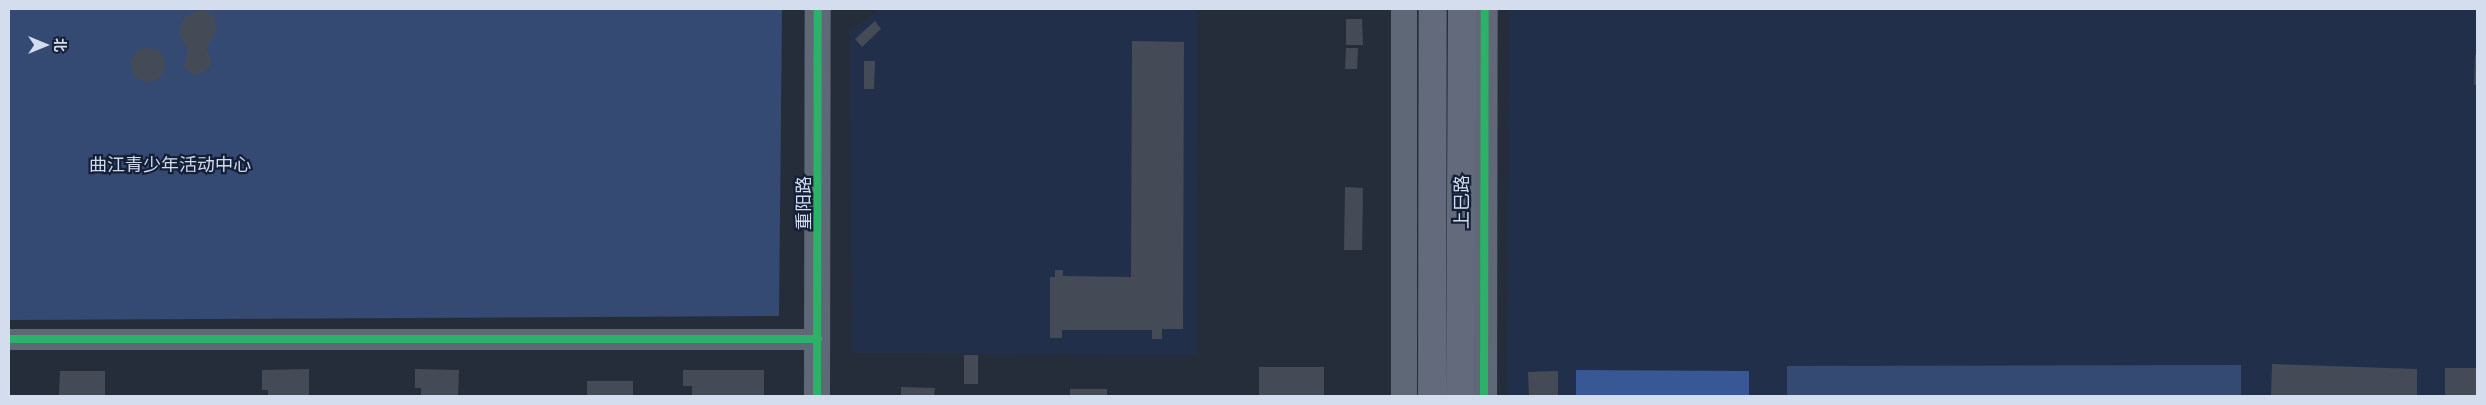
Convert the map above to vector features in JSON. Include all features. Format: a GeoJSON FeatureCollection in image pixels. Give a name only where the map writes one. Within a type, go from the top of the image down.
{"type":"FeatureCollection","features":[{"type":"Feature","properties":{"kind":"main road","name":"上巳路"},"geometry":{"type":"LineString","coordinates":[[1432,396],[1433,9]]}},
{"type":"Feature","properties":{"kind":"main road","name":"上巳路"},"geometry":{"type":"LineString","coordinates":[[1460,396],[1462,9]]}},
{"type":"Feature","properties":{"kind":"street","name":"重阳路"},"geometry":{"type":"LineString","coordinates":[[817,396],[818,9]]}},
{"type":"Feature","properties":{"kind":"street"},"geometry":{"type":"LineString","coordinates":[[1404,9],[1404,396]]}},
{"type":"Feature","properties":{"kind":"street"},"geometry":{"type":"LineString","coordinates":[[1484,396],[1485,9]]}},
{"type":"Feature","properties":{"kind":"street"},"geometry":{"type":"LineString","coordinates":[[9,340],[818,339]]}},
{"type":"Feature","properties":{"kind":"shaded area"},"geometry":{"type":"Polygon","coordinates":[[[881,9],[1197,9],[1196,355],[852,353],[850,31],[881,9]]]}},
{"type":"Feature","properties":{"kind":"shaded area"},"geometry":{"type":"Polygon","coordinates":[[[1509,9],[2477,9],[2477,396],[1507,396],[1509,9]]]}},
{"type":"Feature","properties":{"kind":"shaded area"},"geometry":{"type":"Polygon","coordinates":[[[1576,370],[1749,371],[1749,396],[1576,396],[1576,370]]]}},
{"type":"Feature","properties":{"kind":"green space","name":"曲江青少年活动中心"},"geometry":{"type":"Polygon","coordinates":[[[9,9],[782,9],[779,316],[9,320],[9,9]]]}},
{"type":"Feature","properties":{"kind":"green space"},"geometry":{"type":"Polygon","coordinates":[[[2241,365],[2241,396],[1787,396],[1787,366],[2241,365]]]}},
{"type":"Feature","properties":{"kind":"building"},"geometry":{"type":"Polygon","coordinates":[[[202,9],[214,16],[217,30],[206,49],[211,59],[210,66],[204,72],[194,75],[184,67],[188,50],[180,35],[180,26],[185,17],[202,9]]]}},
{"type":"Feature","properties":{"kind":"building"},"geometry":{"type":"Polygon","coordinates":[[[1346,19],[1362,19],[1363,45],[1346,45],[1346,19]]]}},
{"type":"Feature","properties":{"kind":"building"},"geometry":{"type":"Polygon","coordinates":[[[875,21],[881,29],[862,47],[855,39],[875,21]]]}},
{"type":"Feature","properties":{"kind":"building"},"geometry":{"type":"Polygon","coordinates":[[[1132,41],[1184,42],[1183,329],[1162,329],[1162,339],[1152,339],[1152,330],[1062,330],[1062,338],[1050,338],[1050,277],[1055,277],[1055,270],[1063,270],[1063,276],[1131,277],[1132,41]]]}},
{"type":"Feature","properties":{"kind":"building"},"geometry":{"type":"Polygon","coordinates":[[[148,48],[155,49],[160,53],[164,58],[164,72],[160,77],[155,81],[148,82],[141,81],[136,77],[132,72],[131,65],[132,58],[136,53],[141,49],[148,48]]]}},
{"type":"Feature","properties":{"kind":"building"},"geometry":{"type":"Polygon","coordinates":[[[1346,48],[1358,48],[1357,69],[1345,69],[1346,48]]]}},
{"type":"Feature","properties":{"kind":"building"},"geometry":{"type":"Polygon","coordinates":[[[2475,55],[2477,55],[2477,85],[2474,85],[2475,55]]]}},
{"type":"Feature","properties":{"kind":"building"},"geometry":{"type":"Polygon","coordinates":[[[864,61],[875,61],[874,89],[864,89],[864,61]]]}},
{"type":"Feature","properties":{"kind":"building"},"geometry":{"type":"Polygon","coordinates":[[[1345,187],[1363,188],[1362,250],[1344,250],[1345,187]]]}},
{"type":"Feature","properties":{"kind":"building"},"geometry":{"type":"Polygon","coordinates":[[[964,355],[978,355],[978,384],[964,384],[964,355]]]}},
{"type":"Feature","properties":{"kind":"building"},"geometry":{"type":"Polygon","coordinates":[[[2272,364],[2417,369],[2417,396],[2271,396],[2272,364]]]}},
{"type":"Feature","properties":{"kind":"building"},"geometry":{"type":"Polygon","coordinates":[[[1259,367],[1324,367],[1324,396],[1259,396],[1259,367]]]}},
{"type":"Feature","properties":{"kind":"building"},"geometry":{"type":"Polygon","coordinates":[[[2445,368],[2477,368],[2477,396],[2445,396],[2445,368]]]}},
{"type":"Feature","properties":{"kind":"building"},"geometry":{"type":"Polygon","coordinates":[[[309,369],[309,396],[268,396],[268,390],[262,390],[262,370],[309,369]]]}},
{"type":"Feature","properties":{"kind":"building"},"geometry":{"type":"Polygon","coordinates":[[[415,369],[459,370],[458,396],[421,396],[421,388],[415,388],[415,369]]]}},
{"type":"Feature","properties":{"kind":"building"},"geometry":{"type":"Polygon","coordinates":[[[683,370],[764,370],[764,396],[692,396],[692,386],[683,386],[683,370]]]}},
{"type":"Feature","properties":{"kind":"building"},"geometry":{"type":"Polygon","coordinates":[[[60,371],[105,371],[105,396],[59,396],[60,371]]]}},
{"type":"Feature","properties":{"kind":"building"},"geometry":{"type":"Polygon","coordinates":[[[1558,371],[1558,396],[1529,396],[1528,372],[1558,371]]]}},
{"type":"Feature","properties":{"kind":"building"},"geometry":{"type":"Polygon","coordinates":[[[587,381],[633,381],[633,396],[587,396],[587,381]]]}},
{"type":"Feature","properties":{"kind":"building"},"geometry":{"type":"Polygon","coordinates":[[[901,387],[935,388],[934,396],[901,396],[901,387]]]}},
{"type":"Feature","properties":{"kind":"building"},"geometry":{"type":"Polygon","coordinates":[[[1070,389],[1107,389],[1107,396],[1070,396],[1070,389]]]}},
{"type":"Feature","properties":{"kind":"cycle path"},"geometry":{"type":"LineString","coordinates":[[817,396],[818,9]]}},
{"type":"Feature","properties":{"kind":"cycle path"},"geometry":{"type":"LineString","coordinates":[[1484,396],[1485,9]]}},
{"type":"Feature","properties":{"kind":"cycle path"},"geometry":{"type":"LineString","coordinates":[[9,339],[818,339]]}}]}
